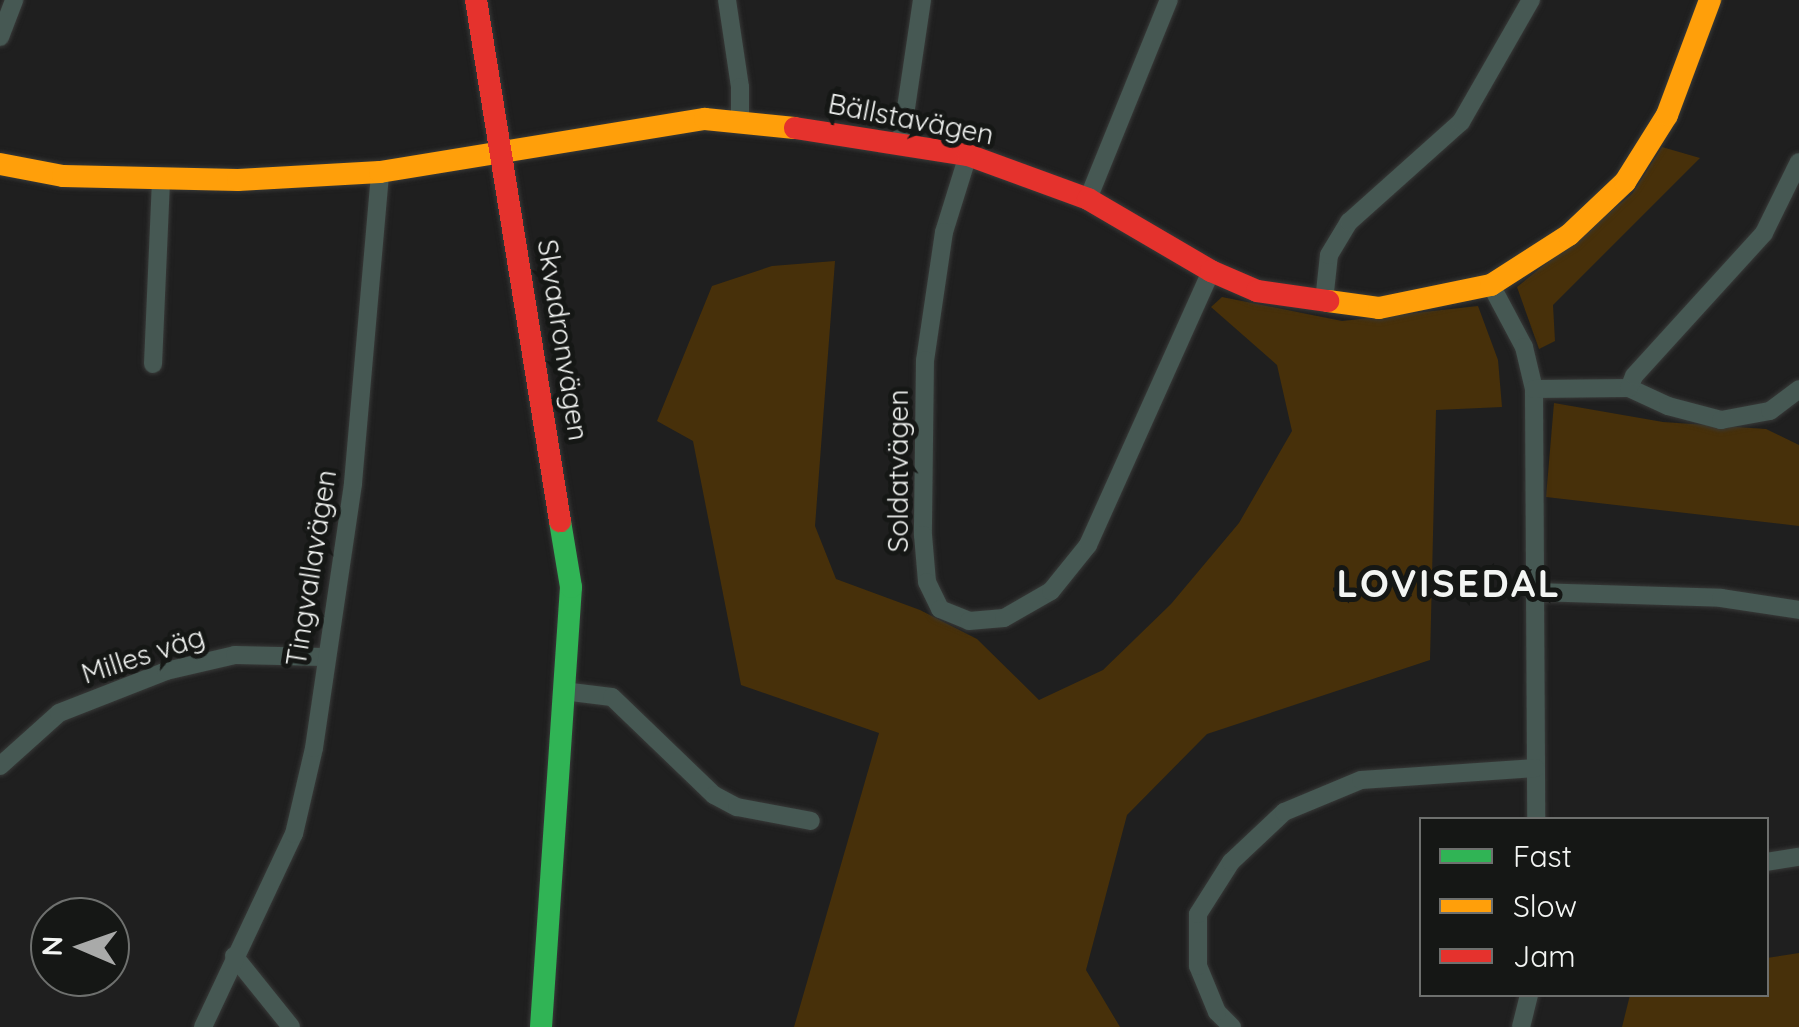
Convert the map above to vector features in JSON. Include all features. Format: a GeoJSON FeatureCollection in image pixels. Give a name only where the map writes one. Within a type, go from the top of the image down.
{"type":"FeatureCollection","features":[{"type":"Feature","properties":{"kind":"street"},"geometry":{"type":"LineString","coordinates":[[0,36],[14,0]]}},
{"type":"Feature","properties":{"kind":"street","name":"Skvadronvägen"},"geometry":{"type":"LineString","coordinates":[[476,0],[571,587],[541,1027]]}},
{"type":"Feature","properties":{"kind":"street"},"geometry":{"type":"LineString","coordinates":[[727,0],[740,87],[740,120]]}},
{"type":"Feature","properties":{"kind":"street"},"geometry":{"type":"LineString","coordinates":[[900,142],[922,0]]}},
{"type":"Feature","properties":{"kind":"street"},"geometry":{"type":"LineString","coordinates":[[1088,199],[1169,0]]}},
{"type":"Feature","properties":{"kind":"street"},"geometry":{"type":"LineString","coordinates":[[1324,301],[1329,255],[1349,222],[1461,122],[1531,0]]}},
{"type":"Feature","properties":{"kind":"street","name":"Bällstavägen"},"geometry":{"type":"LineString","coordinates":[[0,164],[63,176],[238,180],[380,172],[705,119],[740,120],[968,155],[1088,199],[1211,271],[1257,290],[1378,308],[1491,285],[1568,234],[1625,182],[1666,115],[1709,3]]}},
{"type":"Feature","properties":{"kind":"street","name":"Soldatvägen"},"geometry":{"type":"LineString","coordinates":[[968,155],[944,232],[924,360],[923,534],[927,582],[940,609],[969,621],[1004,618],[1050,591],[1088,545],[1211,271]]}},
{"type":"Feature","properties":{"kind":"street"},"geometry":{"type":"LineString","coordinates":[[1629,388],[1634,376],[1764,233],[1799,162]]}},
{"type":"Feature","properties":{"kind":"street","name":"Tingvallavägen"},"geometry":{"type":"LineString","coordinates":[[202,1027],[294,834],[314,748],[324,658],[353,484],[380,172]]}},
{"type":"Feature","properties":{"kind":"street"},"geometry":{"type":"LineString","coordinates":[[153,364],[161,178]]}},
{"type":"Feature","properties":{"kind":"street"},"geometry":{"type":"LineString","coordinates":[[1491,285],[1524,347],[1534,389],[1536,817]]}},
{"type":"Feature","properties":{"kind":"street"},"geometry":{"type":"LineString","coordinates":[[1534,389],[1629,388],[1668,406],[1721,420],[1770,411],[1799,390]]}},
{"type":"Feature","properties":{"kind":"street"},"geometry":{"type":"LineString","coordinates":[[1535,592],[1721,598],[1799,610]]}},
{"type":"Feature","properties":{"kind":"street","name":"Milles väg"},"geometry":{"type":"LineString","coordinates":[[0,766],[59,713],[166,671],[235,654],[324,658]]}},
{"type":"Feature","properties":{"kind":"street"},"geometry":{"type":"LineString","coordinates":[[563,690],[612,697],[714,795],[737,807],[811,821]]}},
{"type":"Feature","properties":{"kind":"street"},"geometry":{"type":"LineString","coordinates":[[1232,1027],[1218,1012],[1198,966],[1198,914],[1231,862],[1284,812],[1361,780],[1536,768]]}},
{"type":"Feature","properties":{"kind":"street"},"geometry":{"type":"LineString","coordinates":[[1769,862],[1799,857]]}},
{"type":"Feature","properties":{"kind":"street"},"geometry":{"type":"LineString","coordinates":[[234,956],[291,1027]]}},
{"type":"Feature","properties":{"kind":"street"},"geometry":{"type":"LineString","coordinates":[[1521,1027],[1528,997]]}},
{"type":"Feature","properties":{"kind":"shaded area"},"geometry":{"type":"Polygon","coordinates":[[[1662,147],[1700,158],[1553,305],[1555,341],[1539,349],[1517,287],[1632,194],[1662,147]]]}},
{"type":"Feature","properties":{"kind":"shaded area"},"geometry":{"type":"Polygon","coordinates":[[[835,261],[815,526],[836,579],[920,610],[977,639],[1039,700],[1103,670],[1171,604],[1239,523],[1292,431],[1277,365],[1211,307],[1222,297],[1342,321],[1478,306],[1498,360],[1502,407],[1436,410],[1430,660],[1207,734],[1127,815],[1086,970],[1120,1027],[794,1027],[879,733],[741,685],[693,441],[657,421],[712,286],[772,266],[835,261]]]}},
{"type":"Feature","properties":{"kind":"shaded area"},"geometry":{"type":"Polygon","coordinates":[[[1554,403],[1663,422],[1766,429],[1799,445],[1799,526],[1546,497],[1554,403]]]}},
{"type":"Feature","properties":{"kind":"shaded area"},"geometry":{"type":"Polygon","coordinates":[[[1799,953],[1799,1027],[1622,1027],[1630,997],[1769,997],[1769,958],[1799,953]]]}},
{"type":"Feature","properties":{"kind":"traffic: fast"},"geometry":{"type":"LineString","coordinates":[[541,1027],[571,587],[560,521]]}},
{"type":"Feature","properties":{"kind":"traffic: slow"},"geometry":{"type":"LineString","coordinates":[[1328,301],[1379,308],[1491,285],[1569,235],[1625,182],[1667,115],[1710,0]]}},
{"type":"Feature","properties":{"kind":"traffic: slow"},"geometry":{"type":"LineString","coordinates":[[0,164],[63,176],[238,180],[380,172],[705,119],[795,128]]}},
{"type":"Feature","properties":{"kind":"traffic: jam"},"geometry":{"type":"LineString","coordinates":[[476,0],[560,521]]}},
{"type":"Feature","properties":{"kind":"traffic: jam"},"geometry":{"type":"LineString","coordinates":[[795,128],[968,155],[1088,199],[1211,271],[1257,291],[1328,301]]}},
{"type":"Feature","properties":{"kind":"district","name":"LOVISEDAL"},"geometry":{"type":"Point","coordinates":[1449,584]}}]}
